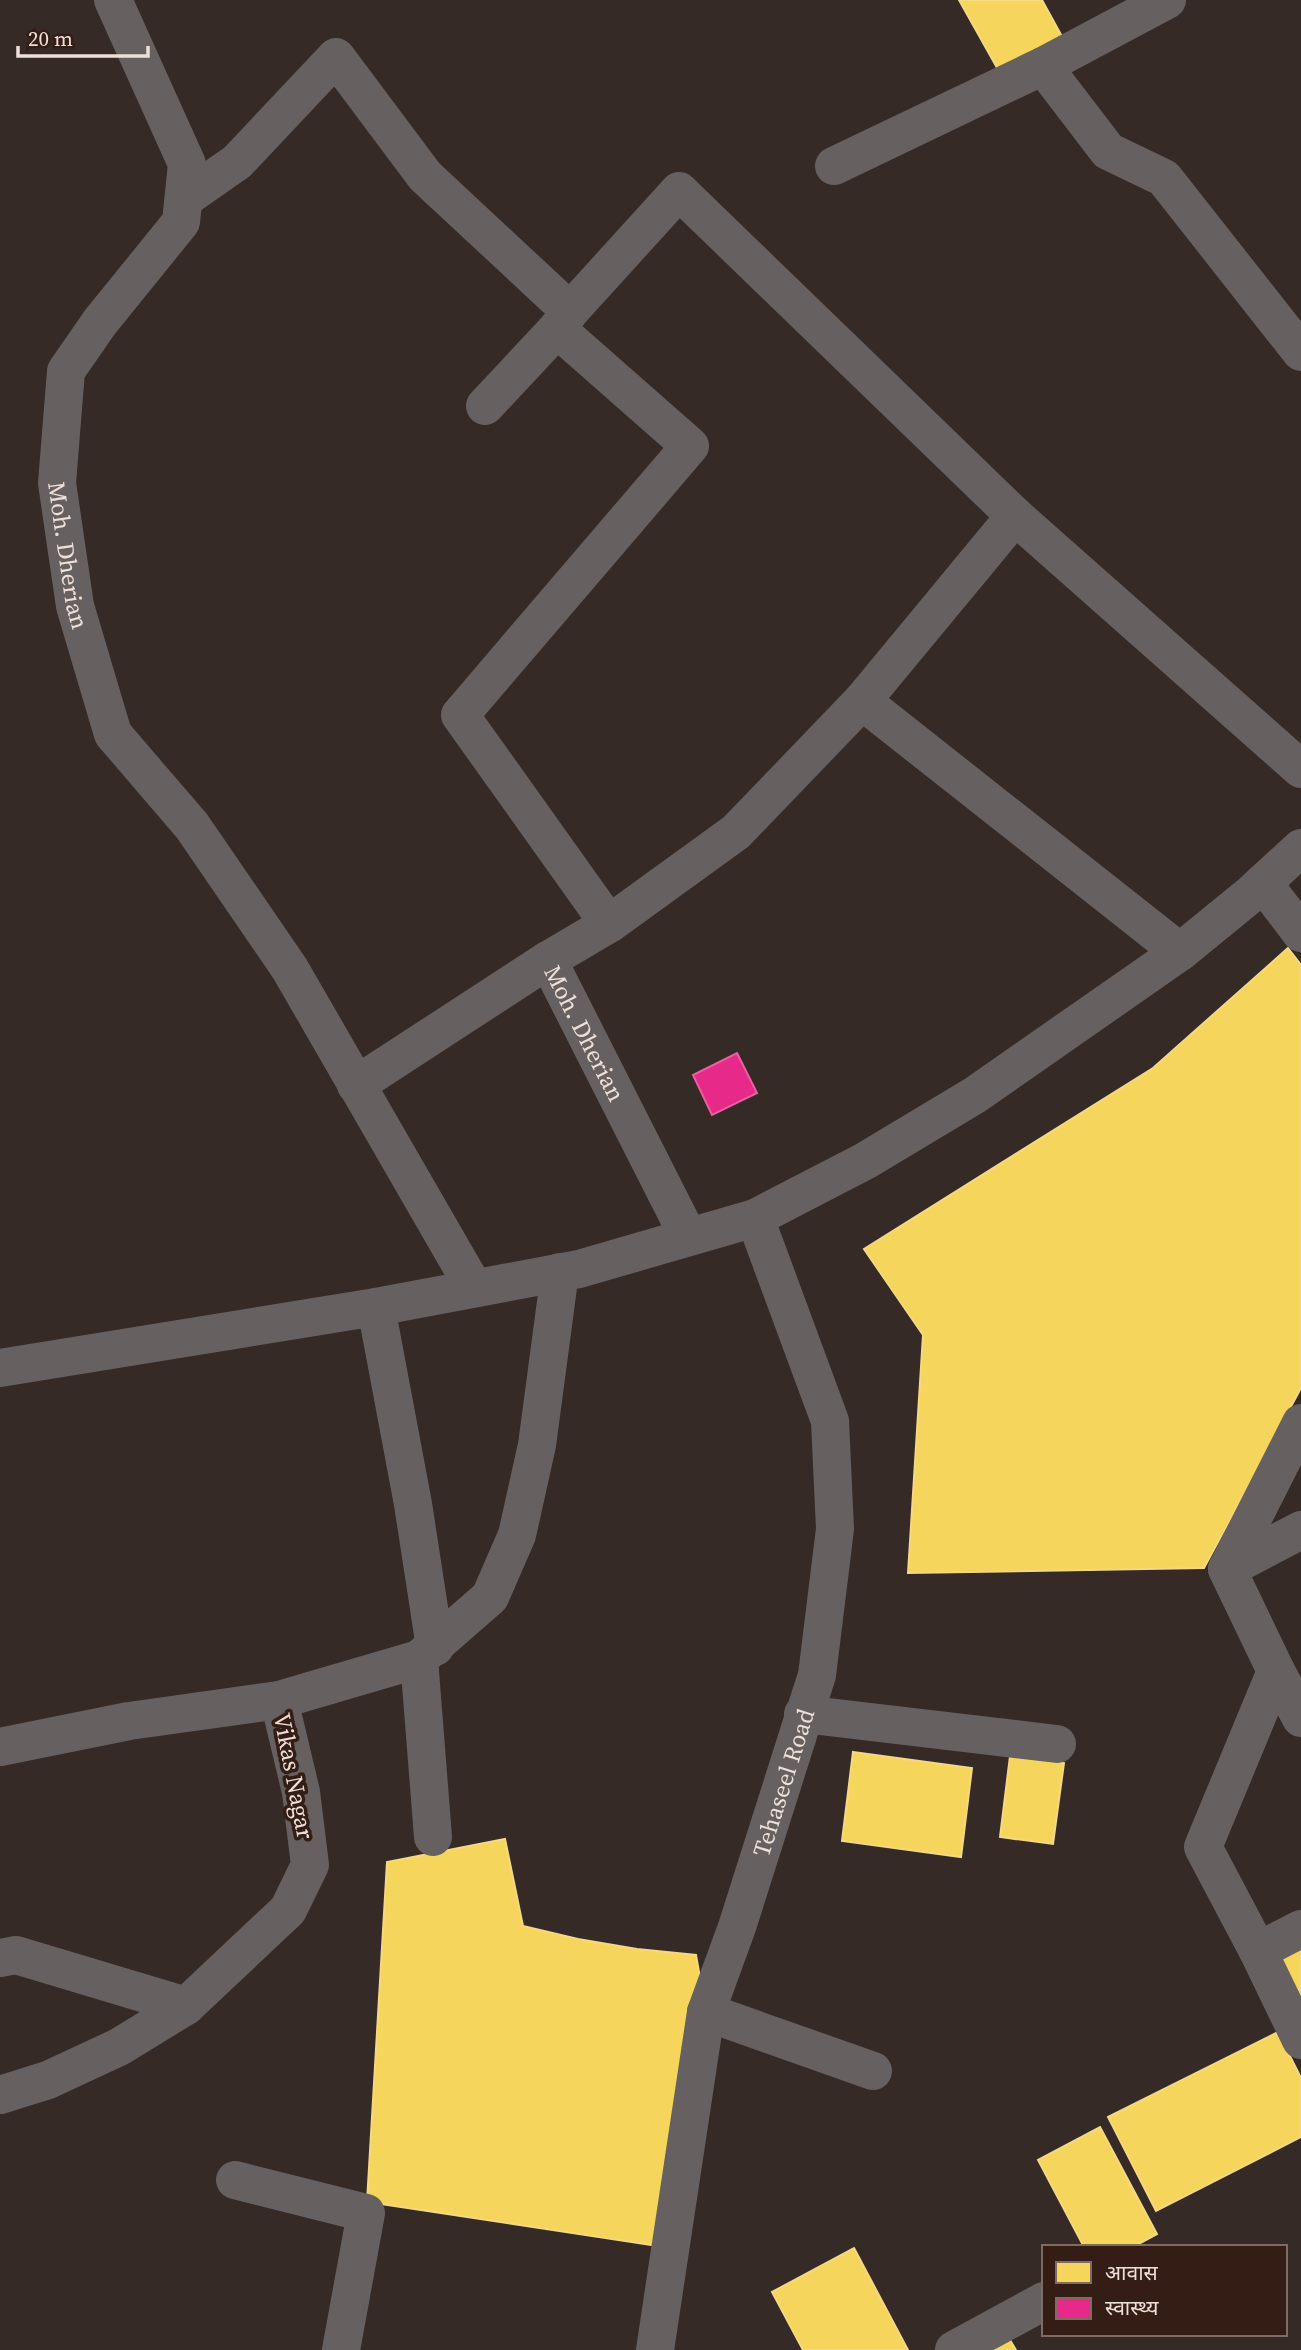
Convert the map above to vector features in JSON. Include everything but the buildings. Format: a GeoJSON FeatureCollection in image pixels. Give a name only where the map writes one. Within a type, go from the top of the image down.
{"type":"FeatureCollection","features":[{"type":"Feature","properties":{"kind":"street","name":"Moh. Dherian"},"geometry":{"type":"LineString","coordinates":[[113,0],[187,164],[181,222],[100,323],[66,371],[57,483],[75,606],[113,734],[192,826],[290,970],[474,1288]]}},
{"type":"Feature","properties":{"kind":"street"},"geometry":{"type":"LineString","coordinates":[[834,166],[1043,66],[1167,0]]}},
{"type":"Feature","properties":{"kind":"street"},"geometry":{"type":"LineString","coordinates":[[184,199],[237,162],[336,57],[425,176],[690,446],[460,715],[609,924]]}},
{"type":"Feature","properties":{"kind":"street"},"geometry":{"type":"LineString","coordinates":[[1043,66],[1108,151],[1164,178],[1301,352]]}},
{"type":"Feature","properties":{"kind":"street"},"geometry":{"type":"LineString","coordinates":[[485,406],[679,191],[1016,516],[1301,769]]}},
{"type":"Feature","properties":{"kind":"street"},"geometry":{"type":"LineString","coordinates":[[548,960],[609,924],[736,832],[862,701],[1016,516]]}},
{"type":"Feature","properties":{"kind":"street"},"geometry":{"type":"LineString","coordinates":[[862,701],[1180,952]]}},
{"type":"Feature","properties":{"kind":"street"},"geometry":{"type":"LineString","coordinates":[[0,1368],[376,1307],[560,1272],[670,1244],[688,1236],[755,1218],[865,1161],[975,1096],[1180,952],[1301,848]]}},
{"type":"Feature","properties":{"kind":"street"},"geometry":{"type":"LineString","coordinates":[[1263,883],[1301,933]]}},
{"type":"Feature","properties":{"kind":"street","name":"Moh. Dherian"},"geometry":{"type":"LineString","coordinates":[[356,1085],[548,960],[688,1236]]}},
{"type":"Feature","properties":{"kind":"street","name":"Tehaseel Road"},"geometry":{"type":"LineString","coordinates":[[655,2350],[706,2012],[737,1927],[817,1675],[835,1529],[830,1420],[755,1218]]}},
{"type":"Feature","properties":{"kind":"street"},"geometry":{"type":"LineString","coordinates":[[279,1700],[427,1653],[490,1597],[517,1535],[537,1445],[560,1272]]}},
{"type":"Feature","properties":{"kind":"street"},"geometry":{"type":"LineString","coordinates":[[376,1307],[413,1504],[427,1653],[433,1838]]}},
{"type":"Feature","properties":{"kind":"street"},"geometry":{"type":"LineString","coordinates":[[1227,1569],[1301,1423]]}},
{"type":"Feature","properties":{"kind":"street"},"geometry":{"type":"LineString","coordinates":[[1227,1569],[1301,1530]]}},
{"type":"Feature","properties":{"kind":"street"},"geometry":{"type":"LineString","coordinates":[[1227,1569],[1301,1718]]}},
{"type":"Feature","properties":{"kind":"street"},"geometry":{"type":"LineString","coordinates":[[1276,1671],[1203,1847],[1301,2040]]}},
{"type":"Feature","properties":{"kind":"street","name":"Vikas Nagar"},"geometry":{"type":"LineString","coordinates":[[0,1747],[129,1721],[279,1700],[301,1792],[310,1865],[288,1910],[186,2006],[119,2048],[48,2080],[0,2095]]}},
{"type":"Feature","properties":{"kind":"street"},"geometry":{"type":"LineString","coordinates":[[803,1714],[1057,1744]]}},
{"type":"Feature","properties":{"kind":"street"},"geometry":{"type":"LineString","coordinates":[[1258,1951],[1301,1929]]}},
{"type":"Feature","properties":{"kind":"street"},"geometry":{"type":"LineString","coordinates":[[0,1958],[16,1955],[186,2006]]}},
{"type":"Feature","properties":{"kind":"street"},"geometry":{"type":"LineString","coordinates":[[706,2012],[873,2071]]}},
{"type":"Feature","properties":{"kind":"street"},"geometry":{"type":"LineString","coordinates":[[235,2180],[366,2213],[341,2350]]}},
{"type":"Feature","properties":{"kind":"street"},"geometry":{"type":"LineString","coordinates":[[954,2350],[1042,2302]]}}]}
